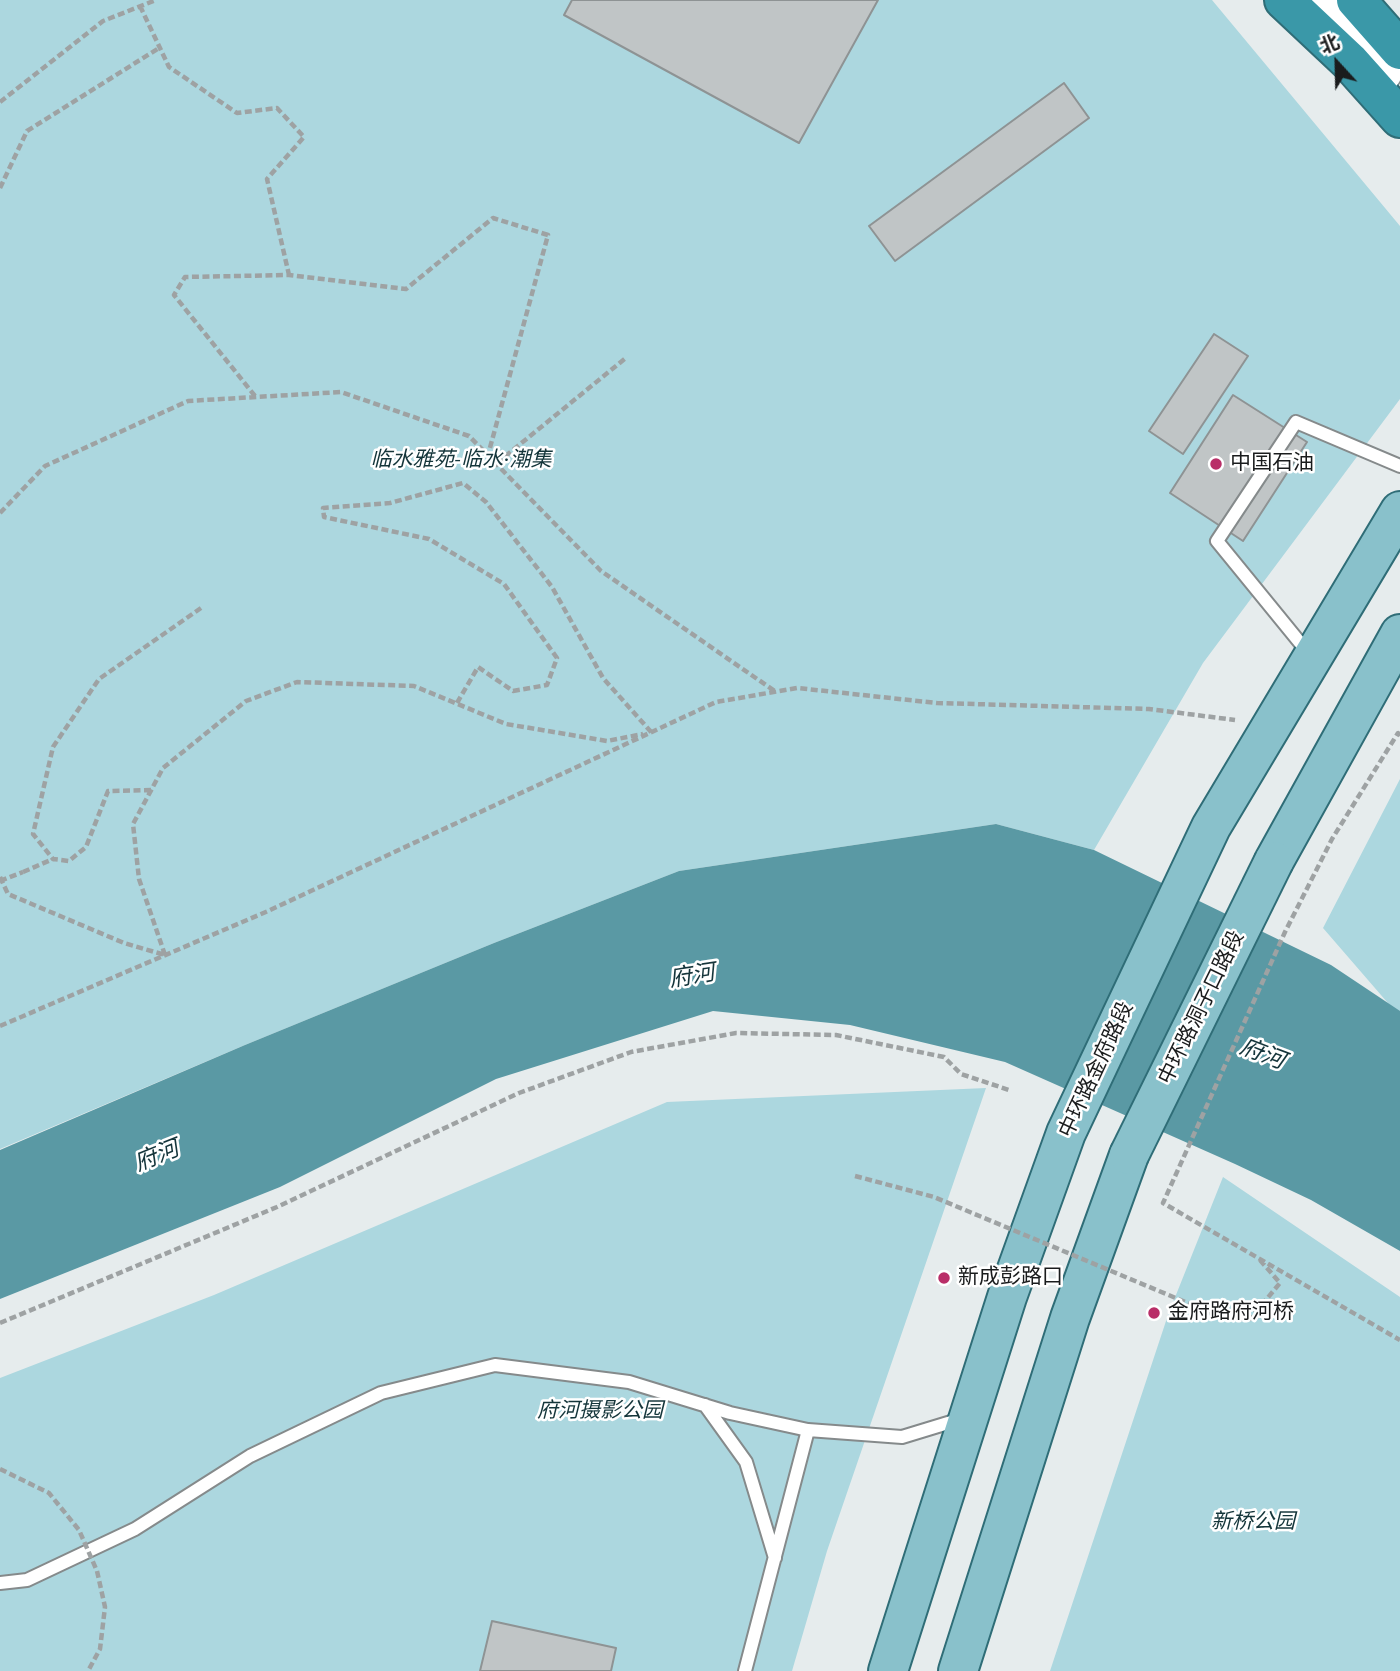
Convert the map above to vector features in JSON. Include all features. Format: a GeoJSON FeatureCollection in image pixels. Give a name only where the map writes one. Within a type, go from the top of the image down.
{"type":"FeatureCollection","features":[{"type":"Feature","properties":{"kind":"highway"},"geometry":{"type":"LineString","coordinates":[[1284,0],[1349,61],[1400,118]]}},
{"type":"Feature","properties":{"kind":"highway"},"geometry":{"type":"LineString","coordinates":[[1356,0],[1400,50]]}},
{"type":"Feature","properties":{"kind":"main road"},"geometry":{"type":"LineString","coordinates":[[1319,0],[1400,93]]}},
{"type":"Feature","properties":{"kind":"main road","name":"中环路金府路段"},"geometry":{"type":"LineString","coordinates":[[888,1671],[1007,1297],[1066,1133],[1211,827],[1400,511]]}},
{"type":"Feature","properties":{"kind":"main road","name":"中环路洞子口路段"},"geometry":{"type":"LineString","coordinates":[[958,1671],[1070,1318],[1129,1155],[1274,861],[1400,634]]}},
{"type":"Feature","properties":{"kind":"lane"},"geometry":{"type":"LineString","coordinates":[[1312,658],[1217,541],[1296,422],[1400,466]]}},
{"type":"Feature","properties":{"kind":"lane"},"geometry":{"type":"LineString","coordinates":[[0,1583],[27,1580],[135,1529],[250,1456],[382,1393],[495,1365],[629,1382],[730,1413],[808,1430],[902,1437],[969,1417]]}},
{"type":"Feature","properties":{"kind":"lane"},"geometry":{"type":"LineString","coordinates":[[705,1405],[746,1462],[775,1558]]}},
{"type":"Feature","properties":{"kind":"lane"},"geometry":{"type":"LineString","coordinates":[[745,1671],[808,1430]]}},
{"type":"Feature","properties":{"kind":"path"},"geometry":{"type":"LineString","coordinates":[[0,102],[103,21],[156,0]]}},
{"type":"Feature","properties":{"kind":"path"},"geometry":{"type":"LineString","coordinates":[[140,6],[169,67],[237,113],[277,108],[304,137],[267,179],[289,275]]}},
{"type":"Feature","properties":{"kind":"path"},"geometry":{"type":"LineString","coordinates":[[0,188],[27,131],[159,48]]}},
{"type":"Feature","properties":{"kind":"path"},"geometry":{"type":"LineString","coordinates":[[255,397],[174,295],[185,276],[289,275],[406,289],[493,218],[548,235],[488,454]]}},
{"type":"Feature","properties":{"kind":"path"},"geometry":{"type":"LineString","coordinates":[[497,464],[627,357]]}},
{"type":"Feature","properties":{"kind":"path"},"geometry":{"type":"LineString","coordinates":[[0,513],[45,467],[188,401],[341,392],[470,436],[601,571],[776,692]]}},
{"type":"Feature","properties":{"kind":"path"},"geometry":{"type":"LineString","coordinates":[[457,703],[478,667],[513,691],[547,685],[556,658],[504,584],[429,539],[324,517],[323,508],[390,503],[463,483],[486,502],[552,587],[603,678],[652,733]]}},
{"type":"Feature","properties":{"kind":"path"},"geometry":{"type":"LineString","coordinates":[[52,859],[33,834],[53,747],[99,679],[201,608]]}},
{"type":"Feature","properties":{"kind":"path"},"geometry":{"type":"LineString","coordinates":[[165,955],[139,879],[133,824],[163,768],[246,701],[297,681],[414,686],[506,724],[607,741],[652,733]]}},
{"type":"Feature","properties":{"kind":"path"},"geometry":{"type":"LineString","coordinates":[[0,1026],[268,911],[716,702],[797,688],[937,703],[1149,709],[1272,725]]}},
{"type":"Feature","properties":{"kind":"path"},"geometry":{"type":"LineString","coordinates":[[1400,736],[1398,733],[1332,839],[1285,932],[1163,1203],[1400,1340]]}},
{"type":"Feature","properties":{"kind":"path"},"geometry":{"type":"LineString","coordinates":[[152,790],[108,791],[86,847],[69,860],[52,859],[0,879],[8,894],[124,943],[165,955]]}},
{"type":"Feature","properties":{"kind":"path"},"geometry":{"type":"LineString","coordinates":[[0,1324],[278,1207],[519,1093],[631,1052],[737,1033],[836,1035],[944,1057],[961,1074],[1009,1090]]}},
{"type":"Feature","properties":{"kind":"path"},"geometry":{"type":"LineString","coordinates":[[855,1175],[934,1197],[1226,1319],[1250,1319],[1280,1283],[1257,1257]]}},
{"type":"Feature","properties":{"kind":"path"},"geometry":{"type":"LineString","coordinates":[[0,1469],[49,1493],[79,1531],[97,1571],[105,1607],[100,1649],[88,1671]]}},
{"type":"Feature","properties":{"kind":"green space","name":"临水雅苑-临水·潮集"},"geometry":{"type":"Polygon","coordinates":[[[0,0],[1212,0],[1400,226],[1400,399],[1203,663],[1094,850],[996,824],[679,871],[494,943],[0,1149],[0,0]]]}},
{"type":"Feature","properties":{"kind":"green space"},"geometry":{"type":"Polygon","coordinates":[[[1400,779],[1400,1017],[1323,928],[1400,779]]]}},
{"type":"Feature","properties":{"kind":"green space","name":"府河摄影公园"},"geometry":{"type":"Polygon","coordinates":[[[986,1088],[827,1551],[792,1671],[0,1671],[0,1378],[214,1295],[667,1102],[986,1088]]]}},
{"type":"Feature","properties":{"kind":"green space","name":"新桥公园"},"geometry":{"type":"Polygon","coordinates":[[[1223,1177],[1400,1297],[1400,1671],[1050,1671],[1168,1315],[1223,1177]]]}},
{"type":"Feature","properties":{"kind":"water","name":"府河"},"geometry":{"type":"Polygon","coordinates":[[[996,824],[1094,850],[1331,965],[1400,1011],[1400,1251],[1311,1200],[1005,1062],[850,1025],[713,1011],[496,1079],[280,1187],[0,1299],[0,1150],[245,1045],[679,871],[996,824]]]}},
{"type":"Feature","properties":{"kind":"building"},"geometry":{"type":"Polygon","coordinates":[[[572,0],[878,0],[799,143],[564,15],[572,0]]]}},
{"type":"Feature","properties":{"kind":"building"},"geometry":{"type":"Polygon","coordinates":[[[1064,83],[1089,118],[895,261],[869,226],[1064,83]]]}},
{"type":"Feature","properties":{"kind":"building"},"geometry":{"type":"Polygon","coordinates":[[[1214,334],[1248,356],[1183,454],[1149,431],[1214,334]]]}},
{"type":"Feature","properties":{"kind":"building"},"geometry":{"type":"Polygon","coordinates":[[[1233,395],[1307,442],[1243,541],[1170,493],[1233,395]]]}},
{"type":"Feature","properties":{"kind":"building"},"geometry":{"type":"Polygon","coordinates":[[[492,1621],[616,1648],[611,1671],[480,1671],[492,1621]]]}},
{"type":"Feature","properties":{"kind":"place","name":"中国石油"},"geometry":{"type":"Point","coordinates":[1216,464]}},
{"type":"Feature","properties":{"kind":"place","name":"新成彭路口"},"geometry":{"type":"Point","coordinates":[944,1278]}},
{"type":"Feature","properties":{"kind":"place","name":"金府路府河桥"},"geometry":{"type":"Point","coordinates":[1154,1313]}}]}
